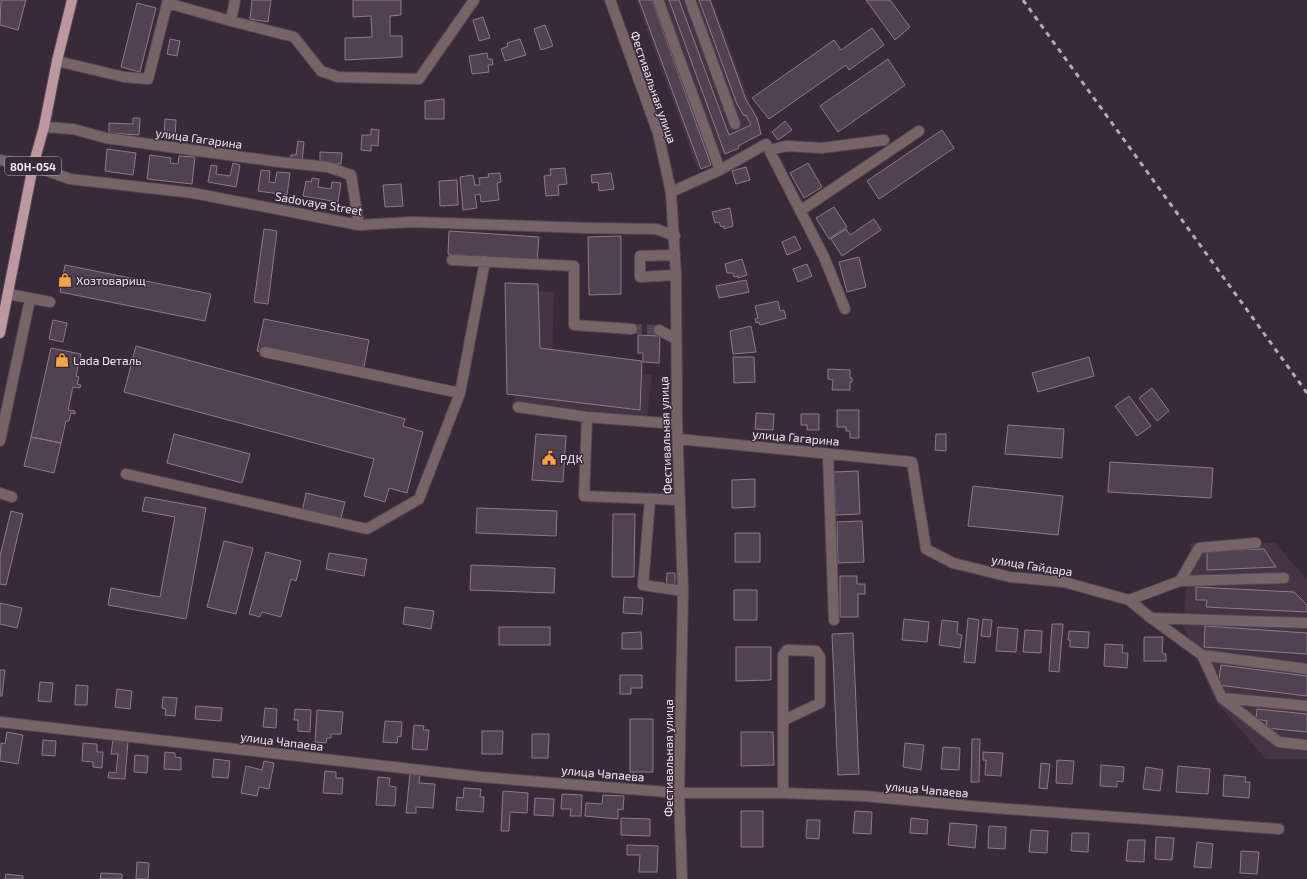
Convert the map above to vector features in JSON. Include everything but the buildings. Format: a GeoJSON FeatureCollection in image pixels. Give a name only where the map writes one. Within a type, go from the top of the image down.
{"type":"FeatureCollection","features":[{"type":"Feature","properties":{"kind":"main road","name":"80Н-054"},"geometry":{"type":"LineString","coordinates":[[0,333],[34,166],[72,0]]}},
{"type":"Feature","properties":{"kind":"street"},"geometry":{"type":"LineString","coordinates":[[231,21],[235,0]]}},
{"type":"Feature","properties":{"kind":"street"},"geometry":{"type":"LineString","coordinates":[[57,61],[124,77],[148,80],[167,1],[231,21],[294,37],[321,71],[338,77],[419,79],[474,0]]}},
{"type":"Feature","properties":{"kind":"street","name":"Фестивальная улица"},"geometry":{"type":"LineString","coordinates":[[610,0],[658,133],[671,192],[675,236],[677,424],[683,591],[679,793],[682,879]]}},
{"type":"Feature","properties":{"kind":"street"},"geometry":{"type":"LineString","coordinates":[[658,0],[720,170]]}},
{"type":"Feature","properties":{"kind":"street"},"geometry":{"type":"LineString","coordinates":[[690,0],[735,124]]}},
{"type":"Feature","properties":{"kind":"street","name":"улица Гагарина"},"geometry":{"type":"LineString","coordinates":[[44,127],[73,129],[106,138],[148,144],[278,162],[328,167],[351,175],[359,225]]}},
{"type":"Feature","properties":{"kind":"street"},"geometry":{"type":"LineString","coordinates":[[800,211],[920,130]]}},
{"type":"Feature","properties":{"kind":"street"},"geometry":{"type":"LineString","coordinates":[[769,150],[787,146],[822,148],[884,140]]}},
{"type":"Feature","properties":{"kind":"street"},"geometry":{"type":"LineString","coordinates":[[671,192],[720,170],[766,144],[824,257],[845,309]]}},
{"type":"Feature","properties":{"kind":"street","name":"Sadovaya Street"},"geometry":{"type":"LineString","coordinates":[[0,160],[34,166],[70,179],[193,193],[359,225],[412,222],[587,228],[656,228],[675,236]]}},
{"type":"Feature","properties":{"kind":"street"},"geometry":{"type":"LineString","coordinates":[[675,255],[640,256],[640,277],[676,275]]}},
{"type":"Feature","properties":{"kind":"street"},"geometry":{"type":"LineString","coordinates":[[452,260],[574,266],[574,325],[632,329]]}},
{"type":"Feature","properties":{"kind":"street"},"geometry":{"type":"LineString","coordinates":[[126,474],[367,529],[419,499],[460,393],[485,261]]}},
{"type":"Feature","properties":{"kind":"street"},"geometry":{"type":"LineString","coordinates":[[8,294],[50,302]]}},
{"type":"Feature","properties":{"kind":"street"},"geometry":{"type":"LineString","coordinates":[[0,441],[30,299]]}},
{"type":"Feature","properties":{"kind":"street"},"geometry":{"type":"LineString","coordinates":[[659,330],[676,340]]}},
{"type":"Feature","properties":{"kind":"street"},"geometry":{"type":"LineString","coordinates":[[265,352],[460,393]]}},
{"type":"Feature","properties":{"kind":"street"},"geometry":{"type":"LineString","coordinates":[[518,406],[587,417],[677,424]]}},
{"type":"Feature","properties":{"kind":"street"},"geometry":{"type":"LineString","coordinates":[[587,417],[584,496],[680,500]]}},
{"type":"Feature","properties":{"kind":"street","name":"улица Гагарина"},"geometry":{"type":"LineString","coordinates":[[678,439],[912,462]]}},
{"type":"Feature","properties":{"kind":"street"},"geometry":{"type":"LineString","coordinates":[[828,454],[834,620]]}},
{"type":"Feature","properties":{"kind":"street","name":"улица Гайдара"},"geometry":{"type":"LineString","coordinates":[[912,462],[926,549],[953,563],[1010,578],[1064,582],[1129,600]]}},
{"type":"Feature","properties":{"kind":"street"},"geometry":{"type":"LineString","coordinates":[[0,493],[12,497]]}},
{"type":"Feature","properties":{"kind":"street"},"geometry":{"type":"LineString","coordinates":[[650,499],[643,585],[683,591]]}},
{"type":"Feature","properties":{"kind":"street"},"geometry":{"type":"LineString","coordinates":[[1180,581],[1199,548],[1256,544]]}},
{"type":"Feature","properties":{"kind":"street"},"geometry":{"type":"LineString","coordinates":[[1129,600],[1180,581],[1284,578]]}},
{"type":"Feature","properties":{"kind":"street"},"geometry":{"type":"LineString","coordinates":[[1129,600],[1202,655],[1307,669]]}},
{"type":"Feature","properties":{"kind":"street"},"geometry":{"type":"LineString","coordinates":[[1151,618],[1307,623]]}},
{"type":"Feature","properties":{"kind":"street"},"geometry":{"type":"LineString","coordinates":[[783,793],[783,655],[787,650],[816,650],[820,656],[820,703],[784,720]]}},
{"type":"Feature","properties":{"kind":"street"},"geometry":{"type":"LineString","coordinates":[[1202,655],[1222,698],[1279,742],[1307,745]]}},
{"type":"Feature","properties":{"kind":"street"},"geometry":{"type":"LineString","coordinates":[[1222,698],[1307,706]]}},
{"type":"Feature","properties":{"kind":"street","name":"улица Чапаева"},"geometry":{"type":"LineString","coordinates":[[0,722],[481,777],[679,793],[783,793],[864,796],[980,807],[1279,829]]}},
{"type":"Feature","properties":{"kind":"shaded area"},"geometry":{"type":"Polygon","coordinates":[[[636,0],[712,0],[760,128],[698,171],[636,0]]]}},
{"type":"Feature","properties":{"kind":"shaded area"},"geometry":{"type":"Polygon","coordinates":[[[518,290],[554,292],[552,365],[652,375],[647,417],[514,403],[518,290]]]}},
{"type":"Feature","properties":{"kind":"shaded area"},"geometry":{"type":"Polygon","coordinates":[[[1191,542],[1275,543],[1307,579],[1307,759],[1266,759],[1215,701],[1183,625],[1191,542]]]}},
{"type":"Feature","properties":{"kind":"tunnel"},"geometry":{"type":"LineString","coordinates":[[632,329],[659,330]]}},
{"type":"Feature","properties":{"kind":"railway"},"geometry":{"type":"LineString","coordinates":[[1023,0],[1307,393]]}},
{"type":"Feature","properties":{"kind":"place","name":"Хозтоварищ"},"geometry":{"type":"Point","coordinates":[65,280]}},
{"type":"Feature","properties":{"kind":"place","name":"Lada Dеталь"},"geometry":{"type":"Point","coordinates":[62,360]}},
{"type":"Feature","properties":{"kind":"place","name":"РДК"},"geometry":{"type":"Point","coordinates":[549,458]}}]}
